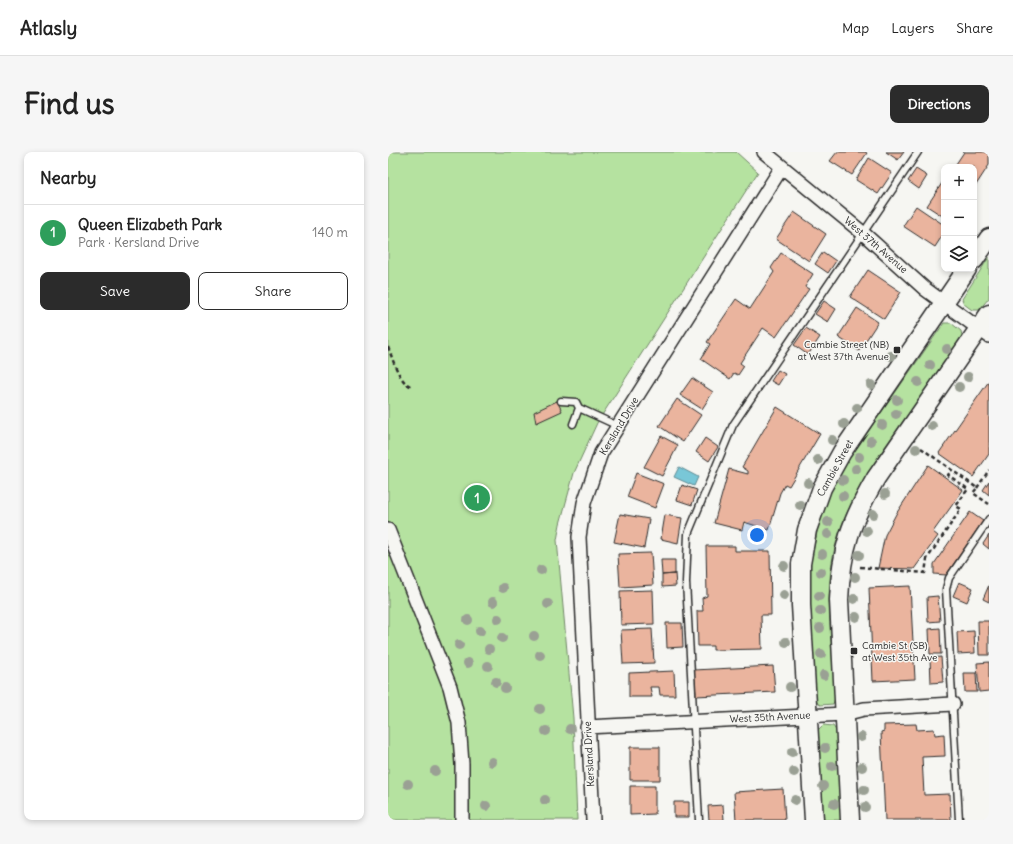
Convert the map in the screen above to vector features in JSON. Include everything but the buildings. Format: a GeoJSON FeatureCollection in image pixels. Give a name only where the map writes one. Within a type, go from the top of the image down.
{"type":"FeatureCollection","features":[{"type":"Feature","properties":{"kind":"main road"},"geometry":{"type":"LineString","coordinates":[[977,256],[989,238]]}},
{"type":"Feature","properties":{"kind":"main road","name":"Cambie Street"},"geometry":{"type":"LineString","coordinates":[[814,820],[801,605],[801,564],[807,530],[822,488],[842,452],[966,272]]}},
{"type":"Feature","properties":{"kind":"main road"},"geometry":{"type":"LineString","coordinates":[[850,820],[839,600],[840,569],[848,534],[861,504],[876,478],[986,327]]}},
{"type":"Feature","properties":{"kind":"street","name":"West 37th Avenue"},"geometry":{"type":"LineString","coordinates":[[764,152],[864,234],[926,289],[944,303],[986,327]]}},
{"type":"Feature","properties":{"kind":"street","name":"Kersland Drive"},"geometry":{"type":"LineString","coordinates":[[593,820],[587,727],[579,537],[586,496],[601,454],[782,167]]}},
{"type":"Feature","properties":{"kind":"street"},"geometry":{"type":"LineString","coordinates":[[388,530],[450,687],[459,730],[462,764],[462,820]]}},
{"type":"Feature","properties":{"kind":"street","name":"West 35th Avenue"},"geometry":{"type":"LineString","coordinates":[[587,727],[844,714],[864,709],[953,704]]}},
{"type":"Feature","properties":{"kind":"lane"},"geometry":{"type":"LineString","coordinates":[[699,820],[686,582],[688,534],[733,425],[864,234],[918,152]]}},
{"type":"Feature","properties":{"kind":"lane"},"geometry":{"type":"LineString","coordinates":[[561,401],[576,402],[579,408],[618,426]]}},
{"type":"Feature","properties":{"kind":"lane"},"geometry":{"type":"LineString","coordinates":[[573,424],[579,408]]}},
{"type":"Feature","properties":{"kind":"lane"},"geometry":{"type":"LineString","coordinates":[[959,820],[946,589],[949,578],[989,519]]}},
{"type":"Feature","properties":{"kind":"path"},"geometry":{"type":"LineString","coordinates":[[388,347],[403,381],[408,386],[413,387]]}},
{"type":"Feature","properties":{"kind":"path"},"geometry":{"type":"LineString","coordinates":[[921,448],[952,469],[951,471],[976,488]]}},
{"type":"Feature","properties":{"kind":"path"},"geometry":{"type":"LineString","coordinates":[[989,470],[973,493],[989,504]]}},
{"type":"Feature","properties":{"kind":"path"},"geometry":{"type":"LineString","coordinates":[[860,567],[925,573],[927,560],[961,509],[956,506],[968,489],[948,475],[951,471]]}},
{"type":"Feature","properties":{"kind":"green space"},"geometry":{"type":"Polygon","coordinates":[[[388,152],[736,152],[758,172],[597,423],[574,473],[557,540],[573,718],[577,820],[388,820],[388,152]]]}},
{"type":"Feature","properties":{"kind":"green space"},"geometry":{"type":"Polygon","coordinates":[[[989,257],[989,298],[979,310],[972,310],[964,304],[962,299],[989,257]]]}},
{"type":"Feature","properties":{"kind":"green space"},"geometry":{"type":"Polygon","coordinates":[[[944,323],[951,323],[961,331],[962,336],[878,457],[864,479],[842,524],[831,566],[829,603],[835,698],[833,704],[820,705],[815,701],[809,570],[821,513],[834,484],[850,457],[944,323]]]}},
{"type":"Feature","properties":{"kind":"green space"},"geometry":{"type":"Polygon","coordinates":[[[823,725],[833,726],[837,732],[842,820],[821,820],[816,732],[823,725]]]}},
{"type":"Feature","properties":{"kind":"water"},"geometry":{"type":"Polygon","coordinates":[[[679,467],[698,477],[694,486],[674,477],[679,467]]]}},
{"type":"Feature","properties":{"kind":"place","name":"Cambie Street (NB) at West 37th Avenue"},"geometry":{"type":"Point","coordinates":[897,350]}},
{"type":"Feature","properties":{"kind":"place","name":"Queen Elizabeth Park"},"geometry":{"type":"Point","coordinates":[477,498]}},
{"type":"Feature","properties":{"kind":"place","name":"Cambie St (SB) at West 35th Ave"},"geometry":{"type":"Point","coordinates":[854,651]}}]}
